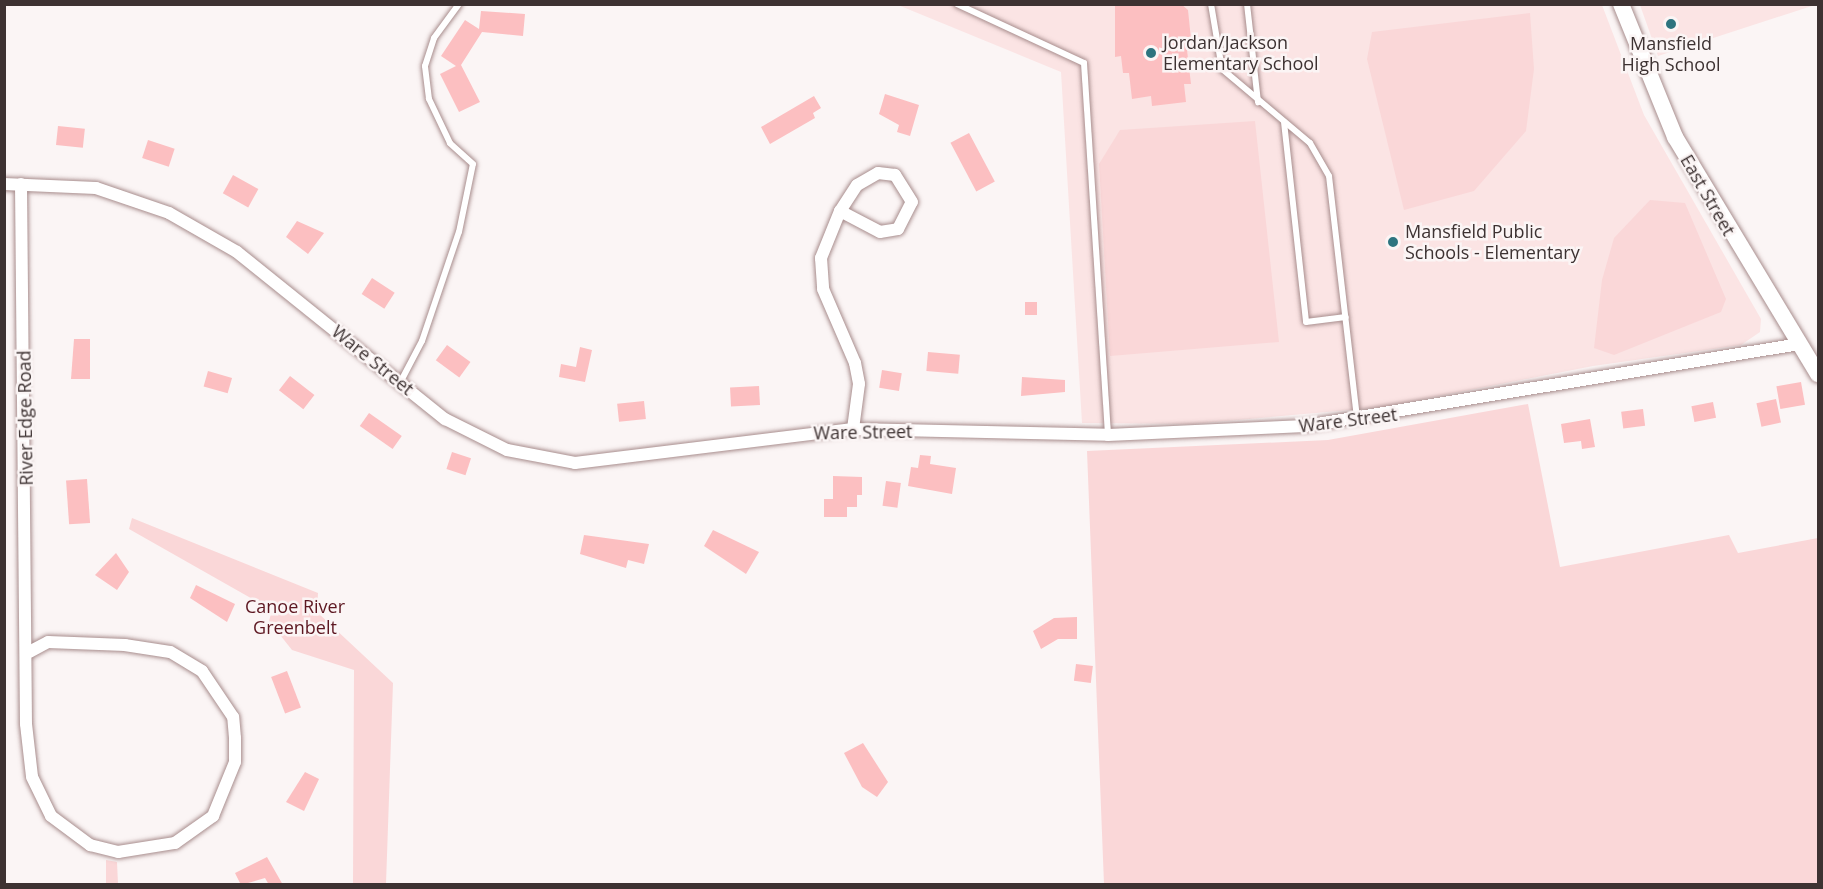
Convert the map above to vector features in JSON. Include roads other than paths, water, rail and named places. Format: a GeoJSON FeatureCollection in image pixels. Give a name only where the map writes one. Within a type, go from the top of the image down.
{"type":"FeatureCollection","features":[{"type":"Feature","properties":{"kind":"main road","name":"East Street"},"geometry":{"type":"LineString","coordinates":[[1621,4],[1675,136],[1818,374]]}},
{"type":"Feature","properties":{"kind":"street"},"geometry":{"type":"LineString","coordinates":[[840,211],[880,232],[889,231],[898,229],[912,202],[895,175],[878,173],[857,185],[840,211],[821,258],[823,289],[855,363],[859,384],[853,429]]}},
{"type":"Feature","properties":{"kind":"street","name":"Ware Street"},"geometry":{"type":"LineString","coordinates":[[4,184],[96,188],[169,213],[237,252],[401,381],[445,419],[507,450],[575,463],[853,429],[1108,435],[1357,421],[1799,344]]}},
{"type":"Feature","properties":{"kind":"street","name":"River Edge Road"},"geometry":{"type":"LineString","coordinates":[[21,184],[29,652],[26,724],[32,777],[51,816],[90,844],[118,852],[175,843],[213,816],[235,762],[235,738],[233,717],[202,671],[170,652],[125,645],[48,642],[29,652]]}},
{"type":"Feature","properties":{"kind":"lane"},"geometry":{"type":"LineString","coordinates":[[401,381],[422,341],[455,243],[473,164],[450,143],[429,99],[425,66],[434,38],[459,4]]}},
{"type":"Feature","properties":{"kind":"lane"},"geometry":{"type":"LineString","coordinates":[[957,4],[1084,63],[1108,435]]}},
{"type":"Feature","properties":{"kind":"lane"},"geometry":{"type":"LineString","coordinates":[[1211,4],[1222,69],[1258,102],[1310,143],[1329,176],[1357,421]]}},
{"type":"Feature","properties":{"kind":"lane"},"geometry":{"type":"LineString","coordinates":[[1247,4],[1258,102]]}},
{"type":"Feature","properties":{"kind":"lane"},"geometry":{"type":"LineString","coordinates":[[1284,122],[1306,322],[1346,317]]}},
{"type":"Feature","properties":{"kind":"place","name":"Mansfield High School"},"geometry":{"type":"Point","coordinates":[1671,24]}},
{"type":"Feature","properties":{"kind":"place","name":"Jordan/Jackson Elementary School"},"geometry":{"type":"Point","coordinates":[1151,53]}},
{"type":"Feature","properties":{"kind":"place","name":"Mansfield Public Schools - Elementary"},"geometry":{"type":"Point","coordinates":[1393,242]}},
{"type":"Feature","properties":{"kind":"park label","name":"Canoe River Greenbelt"},"geometry":{"type":"Point","coordinates":[295,617]}}]}
